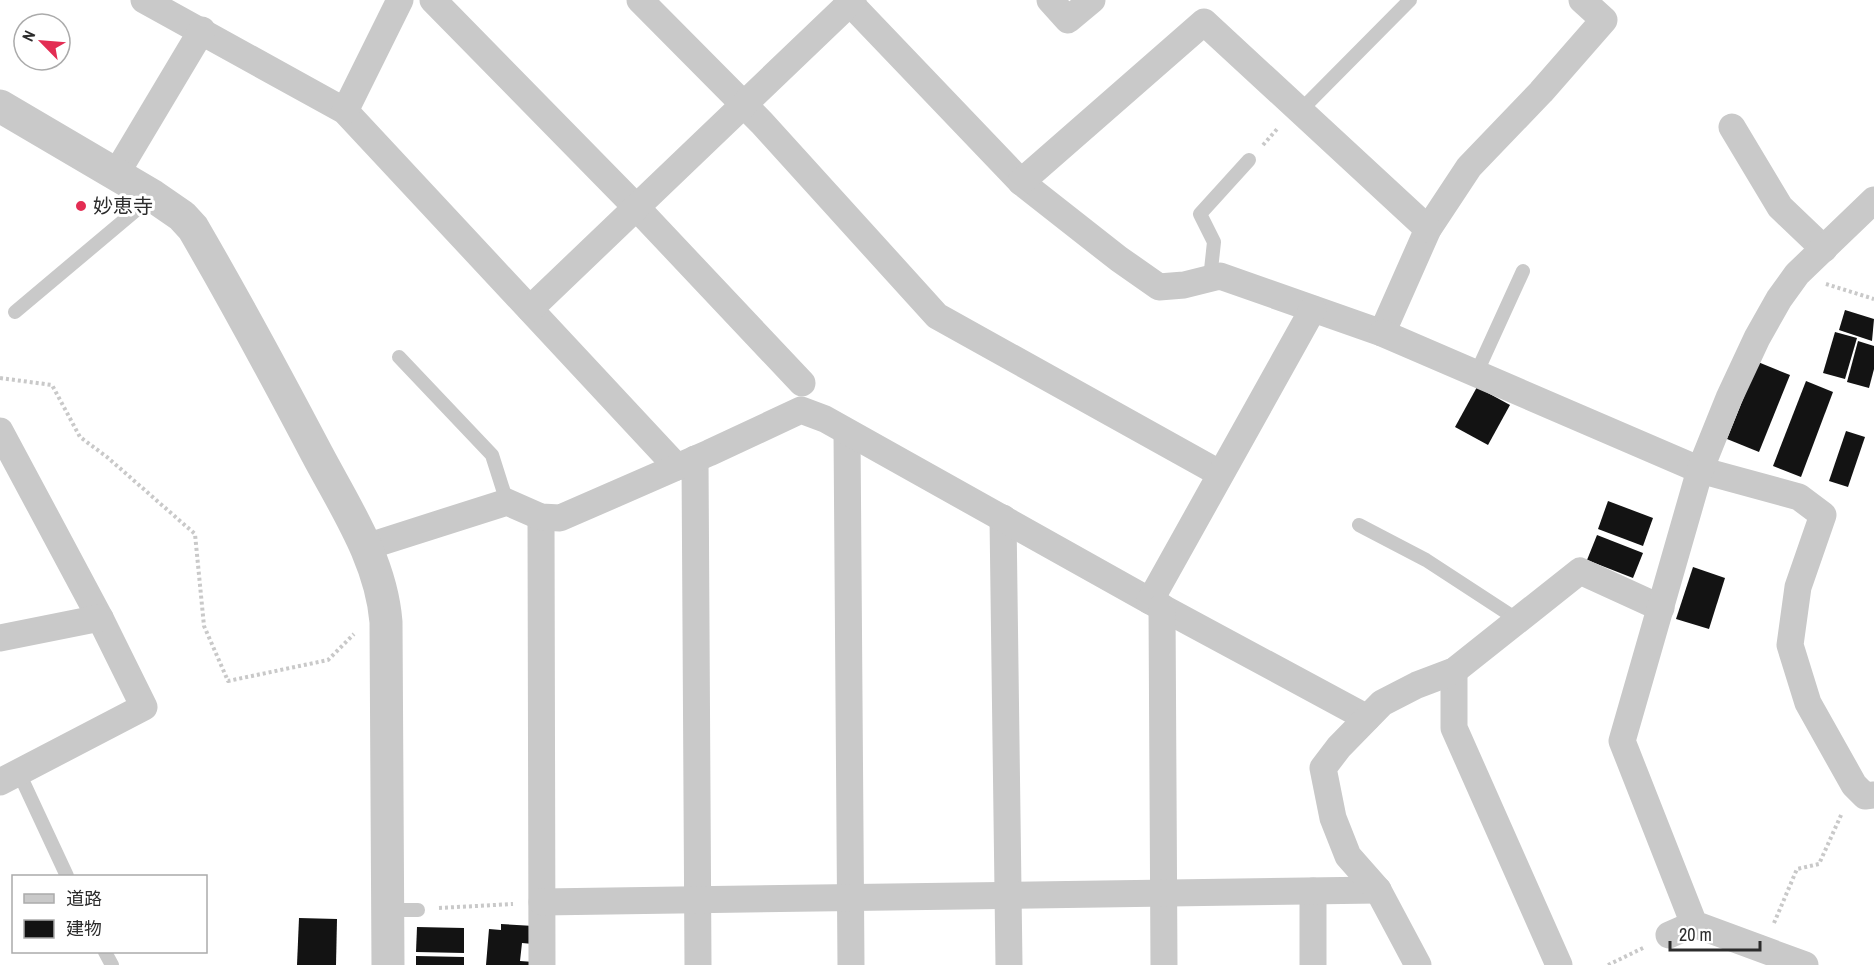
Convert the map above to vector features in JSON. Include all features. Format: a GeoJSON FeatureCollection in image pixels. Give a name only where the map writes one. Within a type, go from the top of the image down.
{"type":"FeatureCollection","features":[{"type":"Feature","properties":{"kind":"street"},"geometry":{"type":"LineString","coordinates":[[144,0],[345,111],[530,309],[686,463],[698,965]]}},
{"type":"Feature","properties":{"kind":"street"},"geometry":{"type":"LineString","coordinates":[[345,111],[400,0]]}},
{"type":"Feature","properties":{"kind":"street"},"geometry":{"type":"LineString","coordinates":[[433,0],[636,207],[824,409],[1003,518],[1367,718]]}},
{"type":"Feature","properties":{"kind":"street"},"geometry":{"type":"LineString","coordinates":[[640,0],[744,105],[937,316],[1219,473]]}},
{"type":"Feature","properties":{"kind":"street"},"geometry":{"type":"LineString","coordinates":[[1050,0],[1068,20],[1092,0]]}},
{"type":"Feature","properties":{"kind":"street"},"geometry":{"type":"LineString","coordinates":[[1382,333],[1428,229],[1469,167],[1541,92],[1604,20],[1582,0]]}},
{"type":"Feature","properties":{"kind":"street"},"geometry":{"type":"LineString","coordinates":[[530,309],[850,1],[1021,182],[1119,259],[1159,287],[1184,285],[1220,276],[1382,333],[1700,470],[1799,497],[1823,515],[1798,586],[1790,645],[1808,703],[1864,790]]}},
{"type":"Feature","properties":{"kind":"street"},"geometry":{"type":"LineString","coordinates":[[1021,182],[1204,22],[1428,229]]}},
{"type":"Feature","properties":{"kind":"street"},"geometry":{"type":"LineString","coordinates":[[116,174],[202,30]]}},
{"type":"Feature","properties":{"kind":"street"},"geometry":{"type":"LineString","coordinates":[[0,106],[153,196],[182,216],[193,228],[246,320],[366,547],[385,602],[403,910],[388,965]]}},
{"type":"Feature","properties":{"kind":"street"},"geometry":{"type":"LineString","coordinates":[[1732,127],[1780,207],[1824,249]]}},
{"type":"Feature","properties":{"kind":"street"},"geometry":{"type":"LineString","coordinates":[[1694,924],[1623,741],[1700,470],[1729,398],[1757,338],[1779,299],[1797,274],[1874,200]]}},
{"type":"Feature","properties":{"kind":"street"},"geometry":{"type":"LineString","coordinates":[[1164,965],[1156,604],[1219,473],[1313,309]]}},
{"type":"Feature","properties":{"kind":"street"},"geometry":{"type":"LineString","coordinates":[[366,547],[507,502],[541,517],[560,518],[801,410],[824,409]]}},
{"type":"Feature","properties":{"kind":"street"},"geometry":{"type":"LineString","coordinates":[[824,409],[851,897],[850,965]]}},
{"type":"Feature","properties":{"kind":"street"},"geometry":{"type":"LineString","coordinates":[[0,431],[100,618],[144,707],[10,778]]}},
{"type":"Feature","properties":{"kind":"street"},"geometry":{"type":"LineString","coordinates":[[541,517],[538,902],[542,965]]}},
{"type":"Feature","properties":{"kind":"street"},"geometry":{"type":"LineString","coordinates":[[1003,518],[1010,965]]}},
{"type":"Feature","properties":{"kind":"street"},"geometry":{"type":"LineString","coordinates":[[1418,965],[1377,890],[1348,856],[1333,818],[1323,768],[1339,747],[1382,703],[1417,685],[1454,672],[1580,571],[1661,608]]}},
{"type":"Feature","properties":{"kind":"street"},"geometry":{"type":"LineString","coordinates":[[0,638],[100,618]]}},
{"type":"Feature","properties":{"kind":"street"},"geometry":{"type":"LineString","coordinates":[[1454,672],[1454,728],[1559,965]]}},
{"type":"Feature","properties":{"kind":"street"},"geometry":{"type":"LineString","coordinates":[[538,902],[1377,890]]}},
{"type":"Feature","properties":{"kind":"street"},"geometry":{"type":"LineString","coordinates":[[1313,891],[1313,965]]}},
{"type":"Feature","properties":{"kind":"street"},"geometry":{"type":"LineString","coordinates":[[1669,935],[1694,924],[1805,965]]}},
{"type":"Feature","properties":{"kind":"lane"},"geometry":{"type":"LineString","coordinates":[[1298,110],[1410,0]]}},
{"type":"Feature","properties":{"kind":"lane"},"geometry":{"type":"LineString","coordinates":[[1210,279],[1214,242],[1200,214],[1248,160]]}},
{"type":"Feature","properties":{"kind":"lane"},"geometry":{"type":"LineString","coordinates":[[15,312],[153,196]]}},
{"type":"Feature","properties":{"kind":"lane"},"geometry":{"type":"LineString","coordinates":[[1476,374],[1523,271]]}},
{"type":"Feature","properties":{"kind":"lane"},"geometry":{"type":"LineString","coordinates":[[399,357],[492,455],[507,502]]}},
{"type":"Feature","properties":{"kind":"lane"},"geometry":{"type":"LineString","coordinates":[[1359,525],[1426,560],[1518,620]]}},
{"type":"Feature","properties":{"kind":"lane"},"geometry":{"type":"LineString","coordinates":[[10,778],[66,875]]}},
{"type":"Feature","properties":{"kind":"path"},"geometry":{"type":"LineString","coordinates":[[1248,160],[1298,110]]}},
{"type":"Feature","properties":{"kind":"path"},"geometry":{"type":"LineString","coordinates":[[1797,274],[1874,299]]}},
{"type":"Feature","properties":{"kind":"path"},"geometry":{"type":"LineString","coordinates":[[0,378],[52,385],[80,437],[107,457],[195,534],[204,626],[228,681],[328,660],[385,602]]}},
{"type":"Feature","properties":{"kind":"path"},"geometry":{"type":"LineString","coordinates":[[1762,948],[1797,869],[1819,864],[1864,790]]}},
{"type":"Feature","properties":{"kind":"path"},"geometry":{"type":"LineString","coordinates":[[403,910],[538,902]]}},
{"type":"Feature","properties":{"kind":"path"},"geometry":{"type":"LineString","coordinates":[[1608,965],[1669,935]]}},
{"type":"Feature","properties":{"kind":"building"},"geometry":{"type":"Polygon","coordinates":[[[1845,310],[1874,319],[1872,341],[1839,330],[1845,310]]]}},
{"type":"Feature","properties":{"kind":"building"},"geometry":{"type":"Polygon","coordinates":[[[1835,332],[1857,338],[1845,379],[1823,373],[1835,332]]]}},
{"type":"Feature","properties":{"kind":"building"},"geometry":{"type":"Polygon","coordinates":[[[1858,341],[1874,346],[1874,369],[1869,388],[1847,382],[1858,341]]]}},
{"type":"Feature","properties":{"kind":"building"},"geometry":{"type":"Polygon","coordinates":[[[1758,362],[1790,375],[1759,452],[1727,439],[1758,362]]]}},
{"type":"Feature","properties":{"kind":"building"},"geometry":{"type":"Polygon","coordinates":[[[1806,381],[1833,392],[1801,477],[1773,466],[1806,381]]]}},
{"type":"Feature","properties":{"kind":"building"},"geometry":{"type":"Polygon","coordinates":[[[1477,387],[1510,405],[1488,445],[1455,427],[1477,387]]]}},
{"type":"Feature","properties":{"kind":"building"},"geometry":{"type":"Polygon","coordinates":[[[1846,431],[1865,437],[1848,487],[1829,481],[1846,431]]]}},
{"type":"Feature","properties":{"kind":"building"},"geometry":{"type":"Polygon","coordinates":[[[1608,501],[1653,518],[1643,546],[1598,529],[1608,501]]]}},
{"type":"Feature","properties":{"kind":"building"},"geometry":{"type":"Polygon","coordinates":[[[1597,535],[1643,553],[1633,578],[1587,560],[1597,535]]]}},
{"type":"Feature","properties":{"kind":"building"},"geometry":{"type":"Polygon","coordinates":[[[1693,567],[1725,578],[1709,629],[1676,619],[1693,567]]]}},
{"type":"Feature","properties":{"kind":"building"},"geometry":{"type":"Polygon","coordinates":[[[299,918],[337,919],[336,965],[297,965],[299,918]]]}},
{"type":"Feature","properties":{"kind":"building"},"geometry":{"type":"Polygon","coordinates":[[[501,924],[534,926],[533,944],[522,943],[520,961],[534,962],[534,965],[486,965],[489,929],[501,930],[501,924]]]}},
{"type":"Feature","properties":{"kind":"building"},"geometry":{"type":"Polygon","coordinates":[[[417,927],[464,928],[464,953],[416,952],[417,927]]]}},
{"type":"Feature","properties":{"kind":"building"},"geometry":{"type":"Polygon","coordinates":[[[416,956],[464,957],[464,965],[416,965],[416,956]]]}},
{"type":"Feature","properties":{"kind":"place","name":"妙恵寺"},"geometry":{"type":"Point","coordinates":[81,206]}}]}
